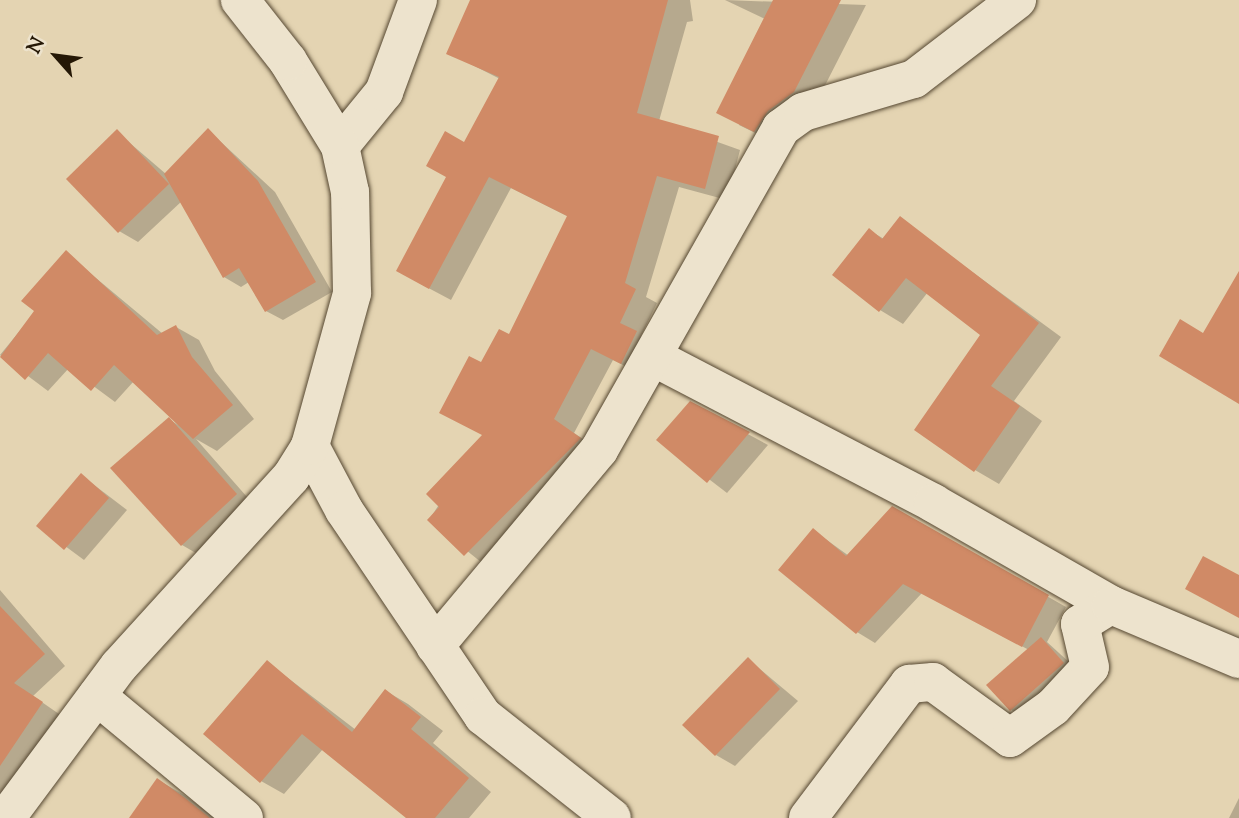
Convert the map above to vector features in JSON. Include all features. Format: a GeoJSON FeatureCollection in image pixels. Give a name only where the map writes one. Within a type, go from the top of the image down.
{"type":"FeatureCollection","features":[{"type":"Feature","properties":{"kind":"street"},"geometry":{"type":"LineString","coordinates":[[6,818],[97,696],[187,586],[292,477],[310,446],[352,293],[350,192],[340,146],[288,61],[240,0]]}},
{"type":"Feature","properties":{"kind":"street"},"geometry":{"type":"LineString","coordinates":[[340,146],[384,92],[418,0]]}},
{"type":"Feature","properties":{"kind":"street"},"geometry":{"type":"LineString","coordinates":[[435,646],[599,450],[781,128],[803,113],[914,79],[1017,0]]}},
{"type":"Feature","properties":{"kind":"street"},"geometry":{"type":"LineString","coordinates":[[653,357],[933,503],[1111,605],[1239,659]]}},
{"type":"Feature","properties":{"kind":"street"},"geometry":{"type":"LineString","coordinates":[[310,446],[344,510],[483,716],[612,818]]}},
{"type":"Feature","properties":{"kind":"street"},"geometry":{"type":"LineString","coordinates":[[808,818],[909,684],[933,682],[1010,738],[1053,707],[1090,667],[1080,624],[1111,605]]}},
{"type":"Feature","properties":{"kind":"street"},"geometry":{"type":"LineString","coordinates":[[97,696],[244,818]]}},
{"type":"Feature","properties":{"kind":"building"},"geometry":{"type":"Polygon","coordinates":[[[470,0],[668,0],[637,113],[719,136],[705,189],[657,176],[625,283],[636,289],[620,323],[637,331],[621,364],[591,349],[554,419],[581,438],[464,556],[427,520],[439,507],[426,494],[482,435],[439,413],[469,356],[481,362],[499,329],[509,334],[567,216],[489,177],[429,289],[396,271],[446,177],[426,166],[445,131],[464,142],[499,77],[446,54],[470,0]]]}},
{"type":"Feature","properties":{"kind":"building"},"geometry":{"type":"Polygon","coordinates":[[[773,0],[841,0],[794,92],[768,111],[754,132],[716,113],[773,0]]]}},
{"type":"Feature","properties":{"kind":"building"},"geometry":{"type":"Polygon","coordinates":[[[208,128],[258,181],[316,282],[265,312],[239,268],[223,278],[164,174],[208,128]]]}},
{"type":"Feature","properties":{"kind":"building"},"geometry":{"type":"Polygon","coordinates":[[[117,129],[169,184],[118,233],[66,179],[117,129]]]}},
{"type":"Feature","properties":{"kind":"building"},"geometry":{"type":"Polygon","coordinates":[[[900,216],[1039,323],[991,386],[1020,406],[974,472],[914,430],[980,335],[906,278],[879,312],[832,275],[869,228],[882,239],[900,216]]]}},
{"type":"Feature","properties":{"kind":"building"},"geometry":{"type":"Polygon","coordinates":[[[66,250],[157,335],[176,325],[192,357],[233,405],[193,439],[114,365],[91,391],[48,353],[25,380],[0,357],[34,311],[21,301],[66,250]]]}},
{"type":"Feature","properties":{"kind":"building"},"geometry":{"type":"Polygon","coordinates":[[[1239,271],[1239,404],[1159,356],[1180,319],[1203,333],[1239,271]]]}},
{"type":"Feature","properties":{"kind":"building"},"geometry":{"type":"Polygon","coordinates":[[[690,401],[750,432],[707,483],[656,440],[690,401]]]}},
{"type":"Feature","properties":{"kind":"building"},"geometry":{"type":"Polygon","coordinates":[[[169,417],[237,494],[181,546],[110,468],[169,417]]]}},
{"type":"Feature","properties":{"kind":"building"},"geometry":{"type":"Polygon","coordinates":[[[81,473],[109,498],[64,550],[36,526],[81,473]]]}},
{"type":"Feature","properties":{"kind":"building"},"geometry":{"type":"Polygon","coordinates":[[[892,506],[1049,595],[1022,647],[903,584],[856,634],[778,570],[813,528],[846,556],[892,506]]]}},
{"type":"Feature","properties":{"kind":"building"},"geometry":{"type":"Polygon","coordinates":[[[1203,556],[1239,575],[1239,618],[1185,589],[1203,556]]]}},
{"type":"Feature","properties":{"kind":"building"},"geometry":{"type":"Polygon","coordinates":[[[0,606],[45,654],[14,683],[43,702],[0,766],[0,606]]]}},
{"type":"Feature","properties":{"kind":"building"},"geometry":{"type":"Polygon","coordinates":[[[1041,637],[1064,663],[1010,711],[986,685],[1041,637]]]}},
{"type":"Feature","properties":{"kind":"building"},"geometry":{"type":"Polygon","coordinates":[[[748,657],[780,689],[715,756],[682,725],[748,657]]]}},
{"type":"Feature","properties":{"kind":"building"},"geometry":{"type":"Polygon","coordinates":[[[267,660],[352,732],[385,689],[421,717],[411,729],[469,778],[435,818],[406,818],[302,734],[260,783],[203,734],[267,660]]]}},
{"type":"Feature","properties":{"kind":"building"},"geometry":{"type":"Polygon","coordinates":[[[157,778],[185,798],[210,818],[129,818],[157,778]]]}}]}
